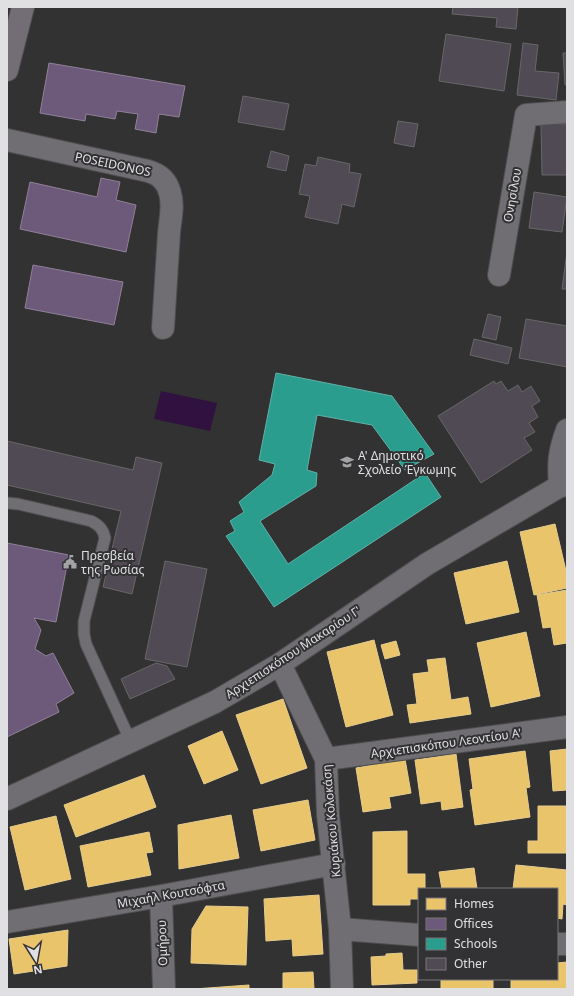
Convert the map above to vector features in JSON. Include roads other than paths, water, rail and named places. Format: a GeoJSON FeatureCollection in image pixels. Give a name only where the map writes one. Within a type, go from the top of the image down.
{"type":"FeatureCollection","features":[{"type":"Feature","properties":{"kind":"main road"},"geometry":{"type":"LineString","coordinates":[[7,70],[23,7]]}},
{"type":"Feature","properties":{"kind":"street","name":"Ονησίλου"},"geometry":{"type":"LineString","coordinates":[[499,275],[526,115],[567,112]]}},
{"type":"Feature","properties":{"kind":"street","name":"POSEIDONOS"},"geometry":{"type":"LineString","coordinates":[[7,140],[156,173],[165,182],[170,194],[172,209],[169,228],[163,328]]}},
{"type":"Feature","properties":{"kind":"street"},"geometry":{"type":"LineString","coordinates":[[563,485],[558,463],[567,430]]}},
{"type":"Feature","properties":{"kind":"street","name":"Αρχιεπισκόπου Μακαρίου Γ'"},"geometry":{"type":"LineString","coordinates":[[7,798],[215,702],[280,664],[427,564],[563,485]]}},
{"type":"Feature","properties":{"kind":"street","name":"Κυριάκου Κολοκάση"},"geometry":{"type":"LineString","coordinates":[[280,664],[326,759],[328,815],[340,929],[342,989]]}},
{"type":"Feature","properties":{"kind":"street","name":"Αρχιεπισκόπου Λεοντίου Α'"},"geometry":{"type":"LineString","coordinates":[[326,759],[567,727]]}},
{"type":"Feature","properties":{"kind":"street","name":"Μιχαήλ Κουτσόφτα"},"geometry":{"type":"LineString","coordinates":[[7,922],[161,896],[334,864]]}},
{"type":"Feature","properties":{"kind":"street","name":"Ομήρου"},"geometry":{"type":"LineString","coordinates":[[161,896],[164,989]]}},
{"type":"Feature","properties":{"kind":"street"},"geometry":{"type":"LineString","coordinates":[[340,929],[418,935]]}},
{"type":"Feature","properties":{"kind":"lane"},"geometry":{"type":"LineString","coordinates":[[7,503],[18,504],[91,520],[98,524],[103,530],[105,538],[84,621],[84,634],[86,644],[131,742]]}},
{"type":"Feature","properties":{"kind":"place","name":"Α' Δημοτικό Σχολείο Έγκωμης"},"geometry":{"type":"Point","coordinates":[347,462]}},
{"type":"Feature","properties":{"kind":"place","name":"Πρεσβεία της Ρωσίας"},"geometry":{"type":"Point","coordinates":[70,562]}}]}
